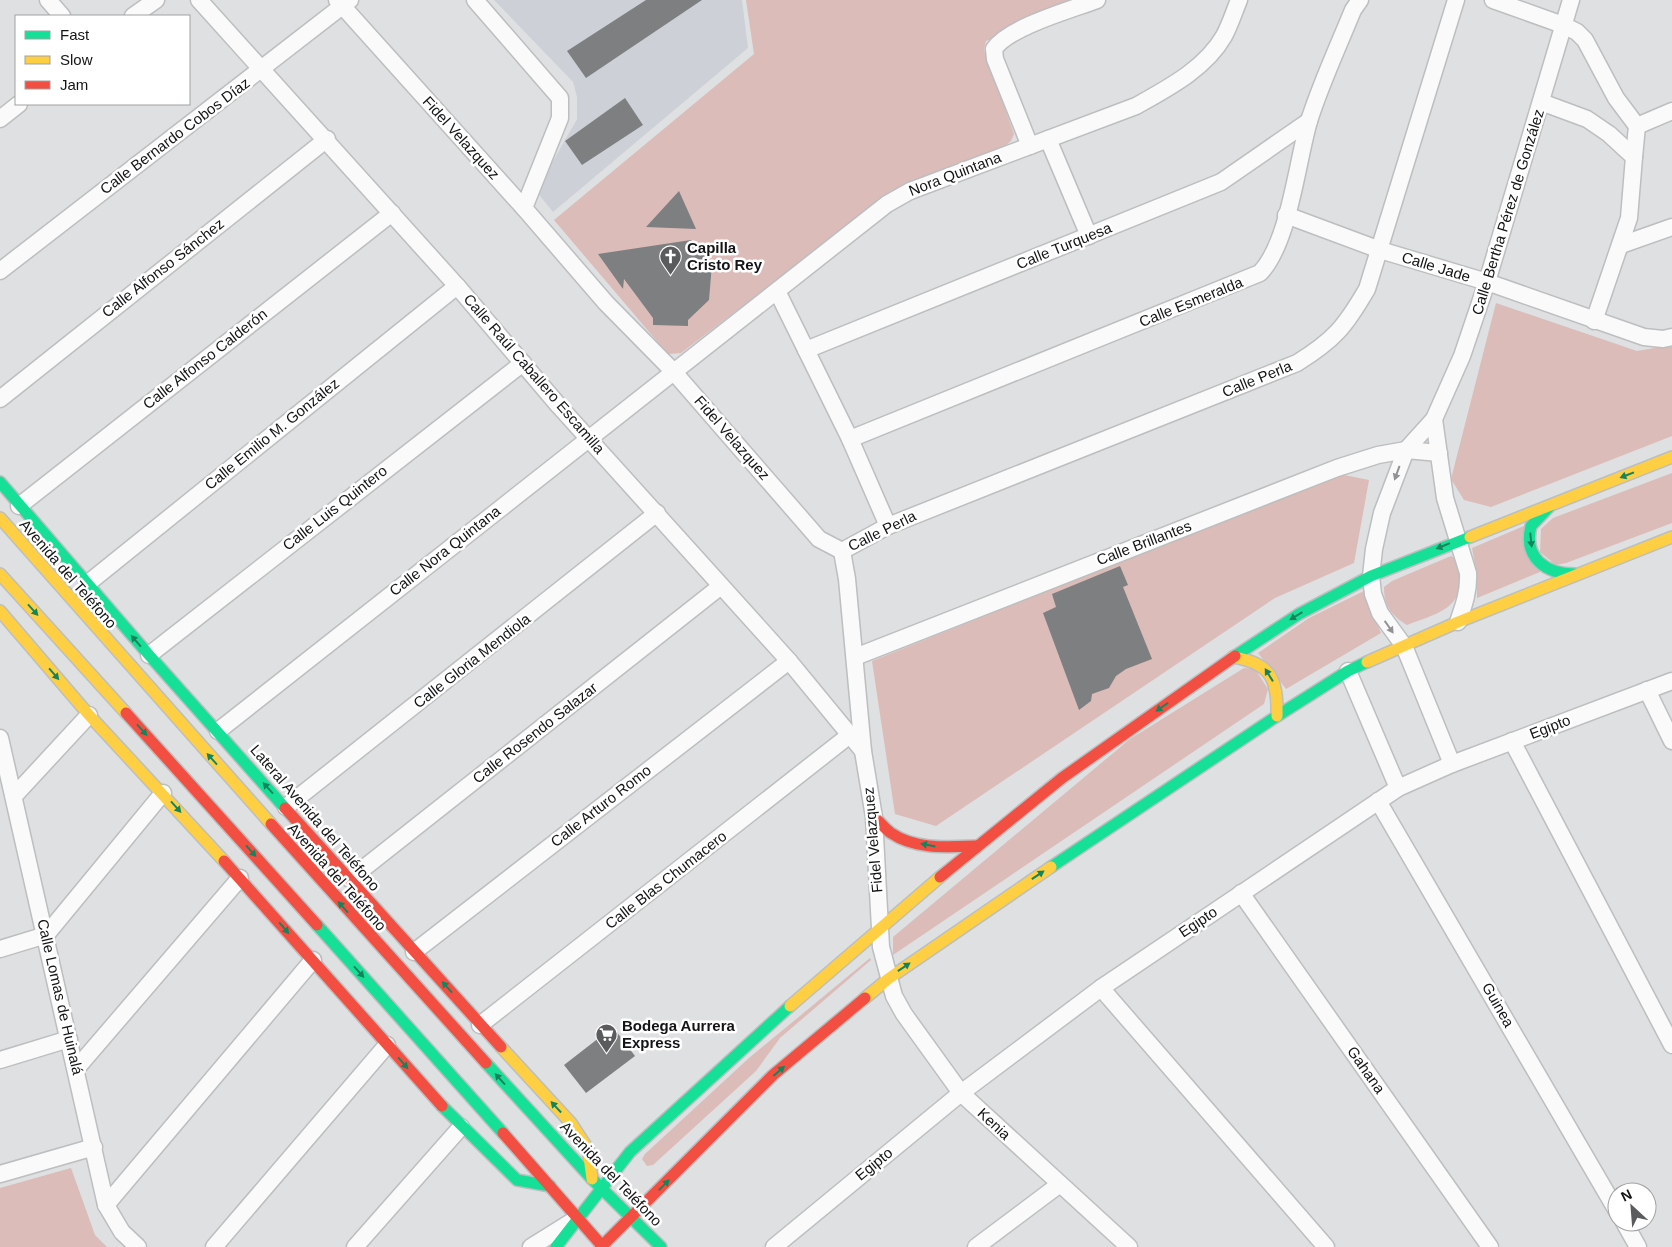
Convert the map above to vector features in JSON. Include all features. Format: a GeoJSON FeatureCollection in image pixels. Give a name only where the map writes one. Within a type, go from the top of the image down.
{"type":"FeatureCollection","features":[{"type":"Feature","properties":{"kind":"main road"},"geometry":{"type":"LineString","coordinates":[[556,1247],[588,1204],[637,1145],[750,1042],[976,846],[1062,778],[1232,657],[1299,614],[1371,576],[1460,539],[1672,457]]}},
{"type":"Feature","properties":{"kind":"main road","name":"Lateral Avenida del Teléfono"},"geometry":{"type":"LineString","coordinates":[[0,482],[149,655],[414,952],[571,1123],[588,1149],[592,1179]]}},
{"type":"Feature","properties":{"kind":"main road"},"geometry":{"type":"LineString","coordinates":[[1555,502],[1538,516],[1531,527],[1530,541],[1534,554],[1542,566],[1550,571],[1575,574]]}},
{"type":"Feature","properties":{"kind":"main road","name":"Avenida del Teléfono"},"geometry":{"type":"LineString","coordinates":[[0,518],[367,933],[600,1189],[632,1217],[661,1247]]}},
{"type":"Feature","properties":{"kind":"main road"},"geometry":{"type":"LineString","coordinates":[[0,574],[366,999],[550,1186],[602,1247],[774,1075],[888,979],[1092,838],[1348,671],[1458,622],[1672,537]]}},
{"type":"Feature","properties":{"kind":"main road"},"geometry":{"type":"LineString","coordinates":[[31,553],[48,540]]}},
{"type":"Feature","properties":{"kind":"main road"},"geometry":{"type":"LineString","coordinates":[[0,611],[89,715],[163,793],[313,960],[366,999],[387,1044],[461,1127],[517,1180],[550,1186]]}},
{"type":"Feature","properties":{"kind":"main road"},"geometry":{"type":"LineString","coordinates":[[1232,657],[1252,660],[1264,666],[1272,676],[1277,688],[1277,716]]}},
{"type":"Feature","properties":{"kind":"main road"},"geometry":{"type":"LineString","coordinates":[[874,816],[892,834],[912,842],[936,847],[976,846]]}},
{"type":"Feature","properties":{"kind":"main road"},"geometry":{"type":"LineString","coordinates":[[367,933],[384,918]]}},
{"type":"Feature","properties":{"kind":"street"},"geometry":{"type":"LineString","coordinates":[[48,0],[61,15]]}},
{"type":"Feature","properties":{"kind":"street"},"geometry":{"type":"LineString","coordinates":[[134,15],[156,0]]}},
{"type":"Feature","properties":{"kind":"street","name":"Calle Raúl Caballero Escamilla"},"geometry":{"type":"LineString","coordinates":[[199,0],[327,139],[589,438],[789,661],[851,734],[863,751]]}},
{"type":"Feature","properties":{"kind":"street"},"geometry":{"type":"LineString","coordinates":[[475,0],[560,98],[560,118],[524,208]]}},
{"type":"Feature","properties":{"kind":"street"},"geometry":{"type":"LineString","coordinates":[[1030,146],[995,59],[994,49],[1000,40],[1014,32],[1097,0]]}},
{"type":"Feature","properties":{"kind":"street","name":"Nora Quintana"},"geometry":{"type":"LineString","coordinates":[[673,371],[778,291],[887,204],[910,190],[1136,106],[1168,88],[1196,69],[1223,37],[1239,0]]}},
{"type":"Feature","properties":{"kind":"street","name":"Calle Esmeralda"},"geometry":{"type":"LineString","coordinates":[[850,439],[1260,273],[1269,264],[1286,215],[1310,121],[1352,10],[1360,0]]}},
{"type":"Feature","properties":{"kind":"street","name":"Calle Perla"},"geometry":{"type":"LineString","coordinates":[[842,550],[888,526],[1297,363],[1322,347],[1348,322],[1367,289],[1456,0]]}},
{"type":"Feature","properties":{"kind":"street"},"geometry":{"type":"LineString","coordinates":[[1493,0],[1564,25],[1585,40],[1616,98],[1637,126],[1633,191],[1621,246],[1594,321]]}},
{"type":"Feature","properties":{"kind":"street","name":"Calle Bertha Pérez de González"},"geometry":{"type":"LineString","coordinates":[[1452,764],[1404,646],[1380,613],[1373,594],[1371,576],[1382,513],[1406,450],[1434,419],[1462,356],[1487,282],[1570,0]]}},
{"type":"Feature","properties":{"kind":"street","name":"Calle Bernardo Cobos Díaz"},"geometry":{"type":"LineString","coordinates":[[0,272],[263,69],[343,2]]}},
{"type":"Feature","properties":{"kind":"street","name":"Fidel Velazquez"},"geometry":{"type":"LineString","coordinates":[[343,2],[606,303],[673,371],[819,539],[842,550],[848,579],[863,751],[874,816],[880,930],[888,979]]}},
{"type":"Feature","properties":{"kind":"street"},"geometry":{"type":"LineString","coordinates":[[1541,102],[1587,119],[1609,134],[1634,157]]}},
{"type":"Feature","properties":{"kind":"street"},"geometry":{"type":"LineString","coordinates":[[0,118],[18,105]]}},
{"type":"Feature","properties":{"kind":"street"},"geometry":{"type":"LineString","coordinates":[[1637,126],[1672,111]]}},
{"type":"Feature","properties":{"kind":"street","name":"Calle Turquesa"},"geometry":{"type":"LineString","coordinates":[[806,350],[1222,182],[1310,121]]}},
{"type":"Feature","properties":{"kind":"street","name":"Calle Alfonso Sánchez"},"geometry":{"type":"LineString","coordinates":[[0,398],[327,139]]}},
{"type":"Feature","properties":{"kind":"street"},"geometry":{"type":"LineString","coordinates":[[1048,139],[1089,236]]}},
{"type":"Feature","properties":{"kind":"street","name":"Calle Alfonso Calderón"},"geometry":{"type":"LineString","coordinates":[[19,506],[392,213]]}},
{"type":"Feature","properties":{"kind":"street","name":"Calle Jade"},"geometry":{"type":"LineString","coordinates":[[1286,215],[1380,250],[1487,282],[1644,337],[1663,339],[1672,337]]}},
{"type":"Feature","properties":{"kind":"street"},"geometry":{"type":"LineString","coordinates":[[1621,246],[1672,227]]}},
{"type":"Feature","properties":{"kind":"street","name":"Calle Emilio M. González"},"geometry":{"type":"LineString","coordinates":[[87,584],[457,286]]}},
{"type":"Feature","properties":{"kind":"street"},"geometry":{"type":"LineString","coordinates":[[778,291],[850,439],[888,526]]}},
{"type":"Feature","properties":{"kind":"street","name":"Calle Luis Quintero"},"geometry":{"type":"LineString","coordinates":[[149,655],[523,363]]}},
{"type":"Feature","properties":{"kind":"street","name":"Calle Nora Quintana"},"geometry":{"type":"LineString","coordinates":[[218,731],[673,371]]}},
{"type":"Feature","properties":{"kind":"street"},"geometry":{"type":"LineString","coordinates":[[1434,419],[1445,498],[1460,539],[1468,572],[1469,585],[1458,622]]}},
{"type":"Feature","properties":{"kind":"street","name":"Calle Brillantes"},"geometry":{"type":"LineString","coordinates":[[855,657],[1337,468],[1378,455],[1406,450],[1438,453]]}},
{"type":"Feature","properties":{"kind":"street","name":"Calle Gloria Mendiola"},"geometry":{"type":"LineString","coordinates":[[286,807],[657,513]]}},
{"type":"Feature","properties":{"kind":"street","name":"Calle Rosendo Salazar"},"geometry":{"type":"LineString","coordinates":[[350,879],[721,586]]}},
{"type":"Feature","properties":{"kind":"street","name":"Calle Arturo Romo"},"geometry":{"type":"LineString","coordinates":[[414,952],[789,661]]}},
{"type":"Feature","properties":{"kind":"street"},"geometry":{"type":"LineString","coordinates":[[1348,671],[1398,788]]}},
{"type":"Feature","properties":{"kind":"street","name":"Egipto"},"geometry":{"type":"LineString","coordinates":[[774,1247],[961,1093],[1101,988],[1398,788],[1452,764],[1672,681]]}},
{"type":"Feature","properties":{"kind":"street"},"geometry":{"type":"LineString","coordinates":[[1648,690],[1672,741]]}},
{"type":"Feature","properties":{"kind":"street"},"geometry":{"type":"LineString","coordinates":[[14,796],[89,715]]}},
{"type":"Feature","properties":{"kind":"street","name":"Calle Blas Chumacero"},"geometry":{"type":"LineString","coordinates":[[480,1025],[851,734]]}},
{"type":"Feature","properties":{"kind":"street","name":"Calle Lomas de Huinalá"},"geometry":{"type":"LineString","coordinates":[[0,738],[106,1205],[122,1232],[138,1247]]}},
{"type":"Feature","properties":{"kind":"street"},"geometry":{"type":"LineString","coordinates":[[1512,741],[1672,1044]]}},
{"type":"Feature","properties":{"kind":"street"},"geometry":{"type":"LineString","coordinates":[[0,949],[46,935],[163,793]]}},
{"type":"Feature","properties":{"kind":"street","name":"Guinea"},"geometry":{"type":"LineString","coordinates":[[1378,801],[1607,1194]]}},
{"type":"Feature","properties":{"kind":"street"},"geometry":{"type":"LineString","coordinates":[[76,1069],[240,878]]}},
{"type":"Feature","properties":{"kind":"street","name":"Gahana"},"geometry":{"type":"LineString","coordinates":[[1241,893],[1490,1247]]}},
{"type":"Feature","properties":{"kind":"street"},"geometry":{"type":"LineString","coordinates":[[106,1205],[313,960]]}},
{"type":"Feature","properties":{"kind":"street","name":"Kenia"},"geometry":{"type":"LineString","coordinates":[[888,979],[904,1014],[961,1093],[1129,1247]]}},
{"type":"Feature","properties":{"kind":"street"},"geometry":{"type":"LineString","coordinates":[[1101,988],[1326,1247]]}},
{"type":"Feature","properties":{"kind":"street"},"geometry":{"type":"LineString","coordinates":[[0,1060],[69,1039]]}},
{"type":"Feature","properties":{"kind":"street"},"geometry":{"type":"LineString","coordinates":[[214,1247],[387,1044]]}},
{"type":"Feature","properties":{"kind":"street"},"geometry":{"type":"LineString","coordinates":[[355,1247],[461,1127]]}},
{"type":"Feature","properties":{"kind":"street"},"geometry":{"type":"LineString","coordinates":[[0,1174],[94,1147]]}},
{"type":"Feature","properties":{"kind":"street"},"geometry":{"type":"LineString","coordinates":[[976,1247],[1060,1184]]}},
{"type":"Feature","properties":{"kind":"street"},"geometry":{"type":"LineString","coordinates":[[531,1247],[577,1218]]}},
{"type":"Feature","properties":{"kind":"street"},"geometry":{"type":"LineString","coordinates":[[1630,1232],[1638,1247]]}},
{"type":"Feature","properties":{"kind":"shaded area"},"geometry":{"type":"Polygon","coordinates":[[[494,0],[742,0],[748,48],[553,212],[536,191],[577,119],[577,97],[573,82],[494,0]]]}},
{"type":"Feature","properties":{"kind":"shaded area"},"geometry":{"type":"Polygon","coordinates":[[[746,0],[1085,0],[986,41],[984,50],[1014,134],[1011,141],[1005,146],[911,184],[874,206],[681,353],[669,354],[554,220],[754,54],[746,0]]]}},
{"type":"Feature","properties":{"kind":"shaded area"},"geometry":{"type":"Polygon","coordinates":[[[1496,303],[1637,351],[1672,345],[1672,436],[1491,507],[1464,500],[1451,479],[1496,303]]]}},
{"type":"Feature","properties":{"kind":"shaded area"},"geometry":{"type":"Polygon","coordinates":[[[1672,473],[1672,523],[1566,563],[1556,565],[1540,552],[1541,529],[1553,518],[1672,473]]]}},
{"type":"Feature","properties":{"kind":"shaded area"},"geometry":{"type":"Polygon","coordinates":[[[1339,474],[1369,480],[1354,563],[1275,598],[936,826],[895,814],[872,661],[1339,474]]]}},
{"type":"Feature","properties":{"kind":"shaded area"},"geometry":{"type":"Polygon","coordinates":[[[1524,526],[1540,572],[1477,598],[1477,576],[1472,548],[1524,526]]]}},
{"type":"Feature","properties":{"kind":"shaded area"},"geometry":{"type":"Polygon","coordinates":[[[1451,556],[1459,564],[1461,576],[1460,588],[1451,604],[1436,614],[1407,625],[1397,618],[1387,605],[1384,587],[1392,581],[1451,556]]]}},
{"type":"Feature","properties":{"kind":"shaded area"},"geometry":{"type":"Polygon","coordinates":[[[1364,591],[1381,633],[1286,689],[1258,653],[1309,618],[1364,591]]]}},
{"type":"Feature","properties":{"kind":"shaded area"},"geometry":{"type":"Polygon","coordinates":[[[1244,668],[1255,669],[1268,689],[1264,704],[893,955],[893,937],[1130,739],[1244,668]]]}},
{"type":"Feature","properties":{"kind":"shaded area"},"geometry":{"type":"Polygon","coordinates":[[[870,958],[871,960],[780,1038],[756,1071],[653,1165],[647,1166],[642,1159],[645,1154],[749,1058],[870,958]]]}},
{"type":"Feature","properties":{"kind":"shaded area"},"geometry":{"type":"Polygon","coordinates":[[[71,1168],[95,1235],[107,1247],[0,1247],[0,1188],[71,1168]]]}},
{"type":"Feature","properties":{"kind":"building"},"geometry":{"type":"Polygon","coordinates":[[[646,0],[702,0],[586,78],[567,51],[646,0]]]}},
{"type":"Feature","properties":{"kind":"building"},"geometry":{"type":"Polygon","coordinates":[[[625,98],[643,125],[582,165],[565,141],[625,98]]]}},
{"type":"Feature","properties":{"kind":"building"},"geometry":{"type":"Polygon","coordinates":[[[679,191],[696,229],[646,227],[679,191]]]}},
{"type":"Feature","properties":{"kind":"building","name":"Capilla Cristo Rey"},"geometry":{"type":"Polygon","coordinates":[[[691,240],[712,264],[709,300],[688,320],[688,326],[653,325],[653,318],[624,279],[623,289],[598,254],[691,240]]]}},
{"type":"Feature","properties":{"kind":"building"},"geometry":{"type":"Polygon","coordinates":[[[1120,566],[1128,585],[1123,587],[1152,659],[1126,669],[1116,676],[1109,688],[1092,694],[1091,701],[1079,710],[1043,613],[1056,607],[1052,594],[1120,566]]]}},
{"type":"Feature","properties":{"kind":"building"},"geometry":{"type":"Polygon","coordinates":[[[613,1027],[635,1056],[586,1093],[564,1065],[613,1027]]]}},
{"type":"Feature","properties":{"kind":"traffic: fast"},"geometry":{"type":"LineString","coordinates":[[0,482],[149,655],[285,808]]}},
{"type":"Feature","properties":{"kind":"traffic: fast"},"geometry":{"type":"LineString","coordinates":[[1550,506],[1531,526],[1530,547],[1539,562],[1546,567],[1555,571],[1575,574]]}},
{"type":"Feature","properties":{"kind":"traffic: fast"},"geometry":{"type":"LineString","coordinates":[[1235,656],[1299,614],[1371,576],[1470,537]]}},
{"type":"Feature","properties":{"kind":"traffic: fast"},"geometry":{"type":"LineString","coordinates":[[1051,867],[1277,716],[1348,671],[1367,662]]}},
{"type":"Feature","properties":{"kind":"traffic: fast"},"geometry":{"type":"LineString","coordinates":[[317,925],[503,1133]]}},
{"type":"Feature","properties":{"kind":"traffic: fast"},"geometry":{"type":"LineString","coordinates":[[556,1247],[630,1152],[790,1006]]}},
{"type":"Feature","properties":{"kind":"traffic: fast"},"geometry":{"type":"LineString","coordinates":[[486,1063],[592,1179],[661,1247]]}},
{"type":"Feature","properties":{"kind":"traffic: fast"},"geometry":{"type":"LineString","coordinates":[[442,1106],[517,1180],[550,1186]]}},
{"type":"Feature","properties":{"kind":"traffic: slow"},"geometry":{"type":"LineString","coordinates":[[1470,537],[1672,457]]}},
{"type":"Feature","properties":{"kind":"traffic: slow"},"geometry":{"type":"LineString","coordinates":[[0,518],[271,824]]}},
{"type":"Feature","properties":{"kind":"traffic: slow"},"geometry":{"type":"LineString","coordinates":[[1367,662],[1458,622],[1672,537]]}},
{"type":"Feature","properties":{"kind":"traffic: slow"},"geometry":{"type":"LineString","coordinates":[[0,574],[126,713]]}},
{"type":"Feature","properties":{"kind":"traffic: slow"},"geometry":{"type":"LineString","coordinates":[[0,611],[89,715],[224,861]]}},
{"type":"Feature","properties":{"kind":"traffic: slow"},"geometry":{"type":"LineString","coordinates":[[1233,657],[1256,664],[1270,675],[1276,692],[1277,716]]}},
{"type":"Feature","properties":{"kind":"traffic: slow"},"geometry":{"type":"LineString","coordinates":[[865,998],[888,979],[1051,867]]}},
{"type":"Feature","properties":{"kind":"traffic: slow"},"geometry":{"type":"LineString","coordinates":[[790,1006],[940,877]]}},
{"type":"Feature","properties":{"kind":"traffic: slow"},"geometry":{"type":"LineString","coordinates":[[501,1047],[571,1123],[588,1149],[592,1179]]}},
{"type":"Feature","properties":{"kind":"traffic: jam"},"geometry":{"type":"LineString","coordinates":[[940,877],[1062,778],[1235,656]]}},
{"type":"Feature","properties":{"kind":"traffic: jam"},"geometry":{"type":"LineString","coordinates":[[126,713],[317,925]]}},
{"type":"Feature","properties":{"kind":"traffic: jam"},"geometry":{"type":"LineString","coordinates":[[285,808],[501,1047]]}},
{"type":"Feature","properties":{"kind":"traffic: jam"},"geometry":{"type":"LineString","coordinates":[[874,817],[891,833],[921,845],[976,846]]}},
{"type":"Feature","properties":{"kind":"traffic: jam"},"geometry":{"type":"LineString","coordinates":[[271,824],[486,1063]]}},
{"type":"Feature","properties":{"kind":"traffic: jam"},"geometry":{"type":"LineString","coordinates":[[224,861],[442,1106]]}},
{"type":"Feature","properties":{"kind":"traffic: jam"},"geometry":{"type":"LineString","coordinates":[[601,1247],[773,1075],[865,998]]}},
{"type":"Feature","properties":{"kind":"traffic: jam"},"geometry":{"type":"LineString","coordinates":[[503,1133],[603,1247]]}},
{"type":"Feature","properties":{"kind":"place","name":"Capilla Cristo Rey"},"geometry":{"type":"Point","coordinates":[671,276]}},
{"type":"Feature","properties":{"kind":"place","name":"Bodega Aurrera Express"},"geometry":{"type":"Point","coordinates":[606,1054]}}]}
